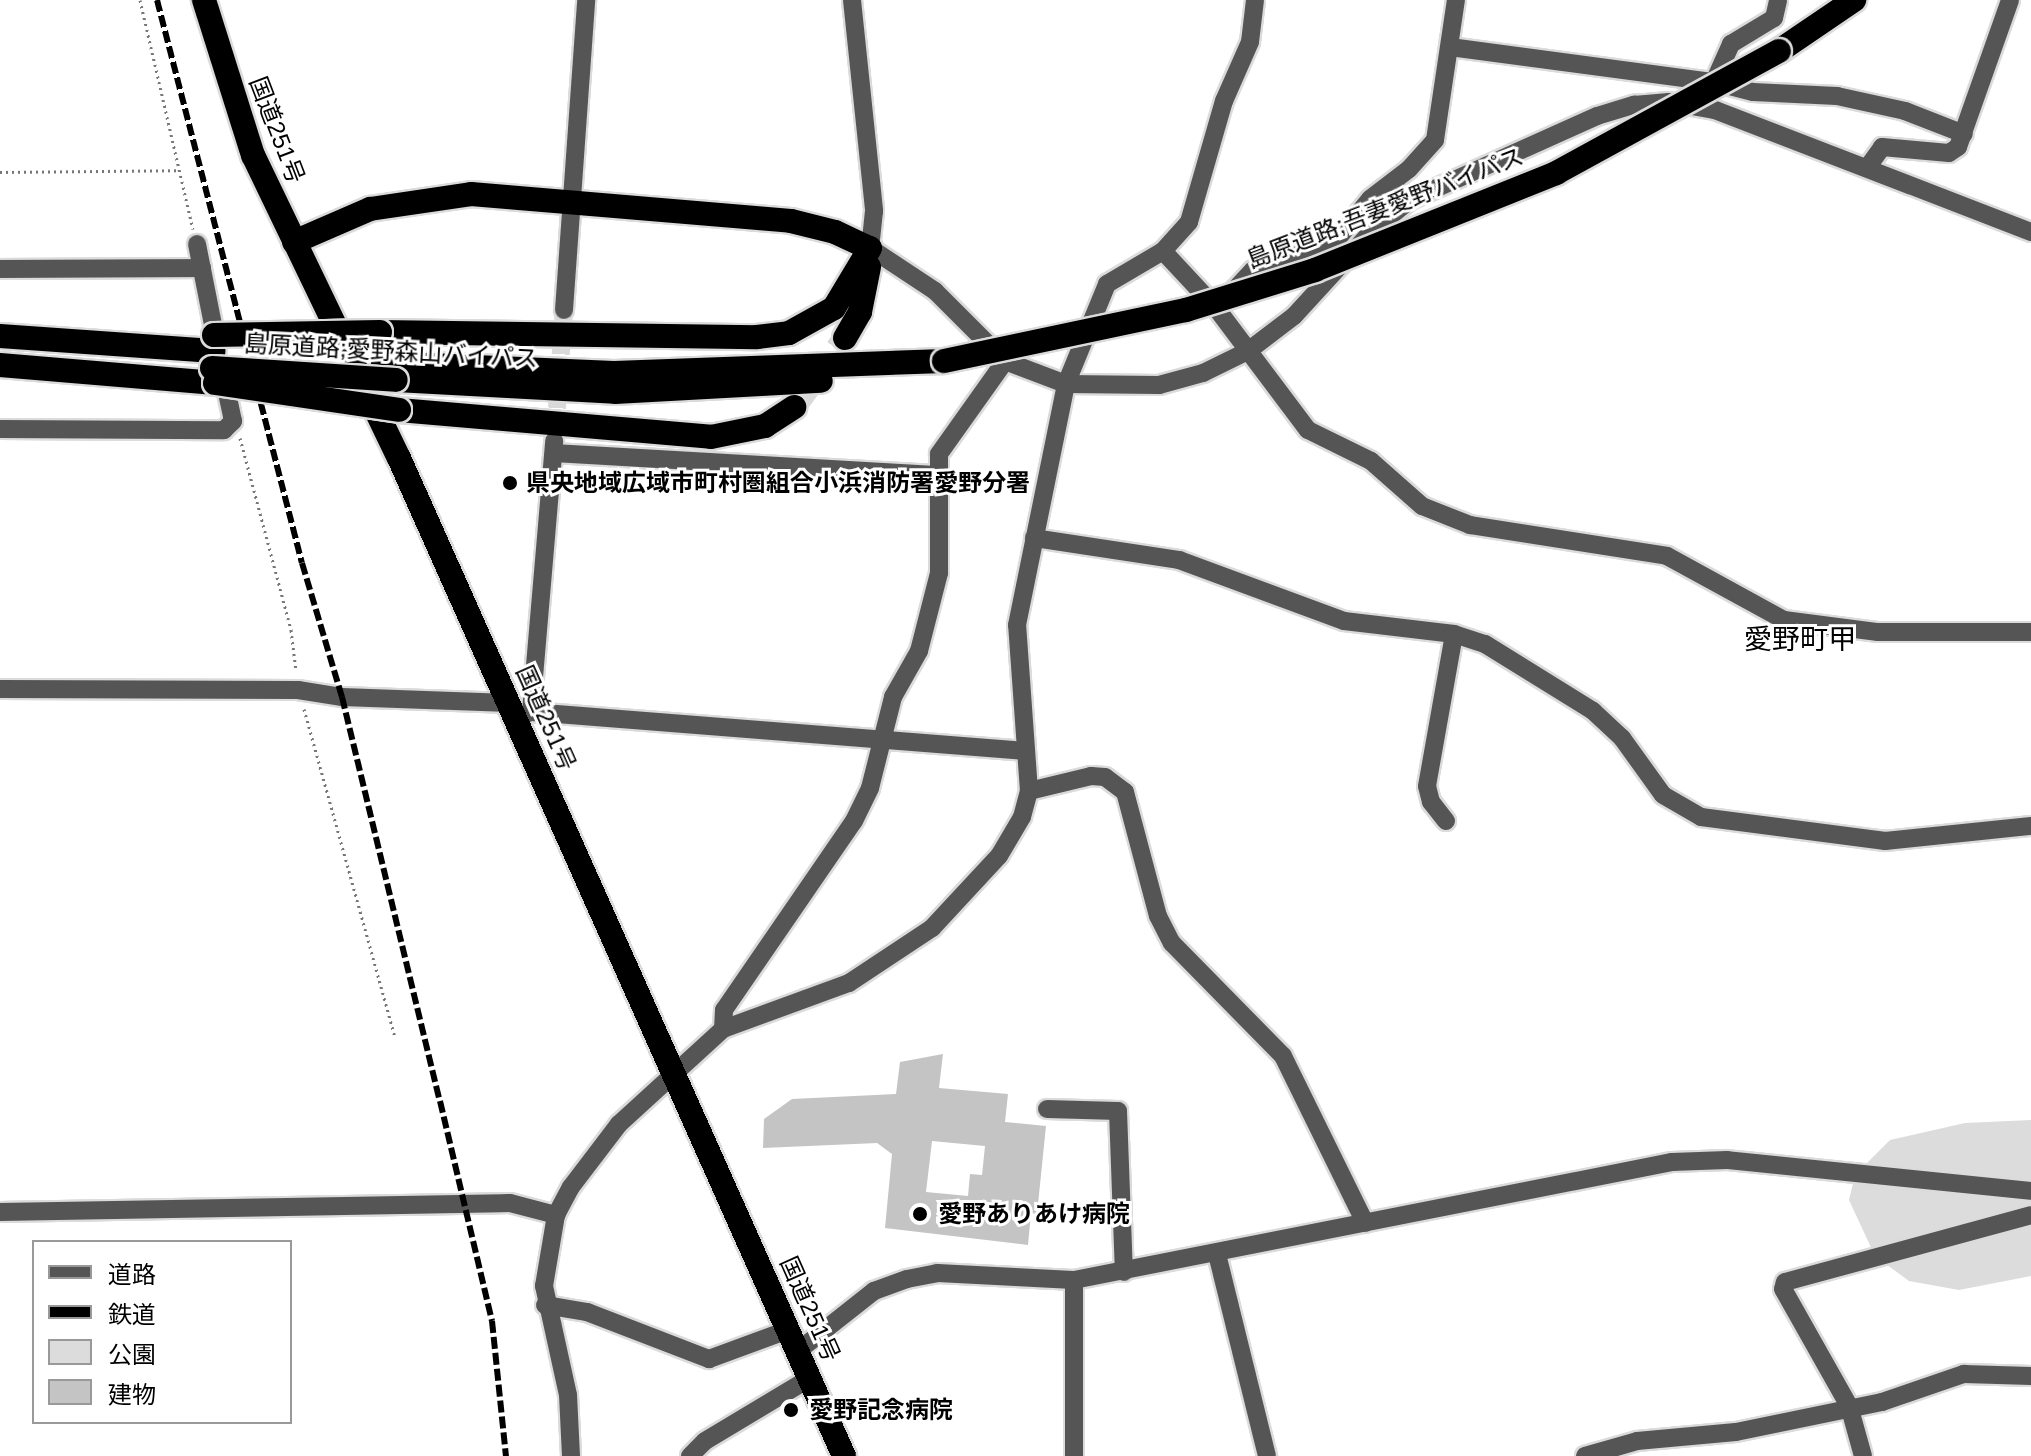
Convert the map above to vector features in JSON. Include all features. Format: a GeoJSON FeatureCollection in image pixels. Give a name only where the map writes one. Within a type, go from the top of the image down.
{"type":"FeatureCollection","features":[{"type":"Feature","properties":{"kind":"highway","name":"国道251号"},"geometry":{"type":"LineString","coordinates":[[204,0],[253,155],[518,711],[673,1073],[844,1456]]}},
{"type":"Feature","properties":{"kind":"highway","name":"島原道路;吾妻愛野バイパス"},"geometry":{"type":"LineString","coordinates":[[777,376],[944,361],[1186,310],[1315,270],[1556,173],[1779,51],[1854,0]]}},
{"type":"Feature","properties":{"kind":"highway"},"geometry":{"type":"LineString","coordinates":[[294,242],[370,209],[421,198],[471,194],[791,221],[835,232],[870,248]]}},
{"type":"Feature","properties":{"kind":"highway"},"geometry":{"type":"LineString","coordinates":[[0,365],[214,359],[380,332],[742,337],[789,333],[834,308],[870,248]]}},
{"type":"Feature","properties":{"kind":"highway"},"geometry":{"type":"LineString","coordinates":[[845,338],[868,285],[870,248]]}},
{"type":"Feature","properties":{"kind":"highway","name":"島原道路;愛野森山バイパス"},"geometry":{"type":"LineString","coordinates":[[2,343],[390,371],[615,392],[777,376]]}},
{"type":"Feature","properties":{"kind":"highway"},"geometry":{"type":"LineString","coordinates":[[214,359],[399,410],[711,437],[765,426],[794,407]]}},
{"type":"Feature","properties":{"kind":"street"},"geometry":{"type":"LineString","coordinates":[[564,310],[586,0]]}},
{"type":"Feature","properties":{"kind":"street"},"geometry":{"type":"LineString","coordinates":[[852,0],[874,211],[870,248],[935,291],[1005,361],[1066,384],[1159,385],[1203,373],[1248,351],[1294,316],[1372,231],[1410,200],[1597,116],[1669,102],[1715,110],[2031,232]]}},
{"type":"Feature","properties":{"kind":"street"},"geometry":{"type":"LineString","coordinates":[[571,1456],[568,1395],[545,1305],[556,1215],[594,1155],[673,1073],[723,1029],[849,983],[897,955],[932,928],[999,856],[1022,817],[1029,791],[1023,751],[1017,625],[1066,384],[1107,284],[1163,251],[1183,231],[1197,202],[1224,101],[1250,42],[1255,0]]}},
{"type":"Feature","properties":{"kind":"street"},"geometry":{"type":"LineString","coordinates":[[1217,309],[1253,270],[1334,243],[1370,199],[1423,155],[1440,127],[1456,0]]}},
{"type":"Feature","properties":{"kind":"street"},"geometry":{"type":"LineString","coordinates":[[1714,82],[1731,44],[1774,18],[1778,0]]}},
{"type":"Feature","properties":{"kind":"street"},"geometry":{"type":"LineString","coordinates":[[1867,168],[1882,147],[1949,153],[1964,134],[2010,0]]}},
{"type":"Feature","properties":{"kind":"street"},"geometry":{"type":"LineString","coordinates":[[1450,47],[1714,82],[1753,92],[1837,96],[1891,108],[1964,134]]}},
{"type":"Feature","properties":{"kind":"street"},"geometry":{"type":"LineString","coordinates":[[0,429],[231,426],[197,244]]}},
{"type":"Feature","properties":{"kind":"street"},"geometry":{"type":"LineString","coordinates":[[1163,251],[1217,309],[1308,430],[1371,461],[1422,506],[1470,525],[1667,556],[1784,620],[1878,632],[2031,632]]}},
{"type":"Feature","properties":{"kind":"street"},"geometry":{"type":"LineString","coordinates":[[0,269],[202,268]]}},
{"type":"Feature","properties":{"kind":"street"},"geometry":{"type":"LineString","coordinates":[[723,1029],[724,1010],[854,821],[870,788],[893,697],[919,651],[939,573],[939,454],[1005,361]]}},
{"type":"Feature","properties":{"kind":"street"},"geometry":{"type":"LineString","coordinates":[[518,711],[554,447],[939,475]]}},
{"type":"Feature","properties":{"kind":"street"},"geometry":{"type":"LineString","coordinates":[[1034,538],[1179,560],[1344,621],[1454,634],[1502,653],[1593,711],[1622,738],[1663,795],[1701,817],[1788,833],[1885,841],[2031,826]]}},
{"type":"Feature","properties":{"kind":"street"},"geometry":{"type":"LineString","coordinates":[[1446,821],[1431,802],[1428,756],[1454,634]]}},
{"type":"Feature","properties":{"kind":"street"},"geometry":{"type":"LineString","coordinates":[[0,689],[298,690],[342,697],[882,737],[1023,751]]}},
{"type":"Feature","properties":{"kind":"street"},"geometry":{"type":"LineString","coordinates":[[1029,791],[1091,776],[1105,777],[1125,792],[1158,916],[1172,943],[1283,1056],[1365,1223]]}},
{"type":"Feature","properties":{"kind":"street"},"geometry":{"type":"LineString","coordinates":[[1047,1109],[1118,1111],[1124,1272]]}},
{"type":"Feature","properties":{"kind":"street"},"geometry":{"type":"LineString","coordinates":[[545,1305],[587,1312],[709,1359],[793,1340],[874,1291],[907,1279],[937,1273],[1074,1280],[1672,1162],[1727,1160],[2031,1191]]}},
{"type":"Feature","properties":{"kind":"street"},"geometry":{"type":"LineString","coordinates":[[0,1212],[510,1203],[556,1215]]}},
{"type":"Feature","properties":{"kind":"street"},"geometry":{"type":"LineString","coordinates":[[1863,1456],[1849,1406],[1783,1289],[1785,1282],[2031,1215]]}},
{"type":"Feature","properties":{"kind":"street"},"geometry":{"type":"LineString","coordinates":[[1217,1254],[1267,1456]]}},
{"type":"Feature","properties":{"kind":"street"},"geometry":{"type":"LineString","coordinates":[[1074,1280],[1074,1456]]}},
{"type":"Feature","properties":{"kind":"street"},"geometry":{"type":"LineString","coordinates":[[1585,1456],[1637,1441],[1736,1432],[1849,1406],[1882,1402],[1964,1374],[2031,1376]]}},
{"type":"Feature","properties":{"kind":"street"},"geometry":{"type":"LineString","coordinates":[[690,1456],[705,1441],[810,1378]]}},
{"type":"Feature","properties":{"kind":"path"},"geometry":{"type":"LineString","coordinates":[[140,0],[197,244]]}},
{"type":"Feature","properties":{"kind":"path"},"geometry":{"type":"LineString","coordinates":[[0,172],[178,170]]}},
{"type":"Feature","properties":{"kind":"path"},"geometry":{"type":"LineString","coordinates":[[231,426],[243,442],[287,616],[298,690],[395,1037]]}},
{"type":"Feature","properties":{"kind":"green space"},"geometry":{"type":"Polygon","coordinates":[[[2031,1120],[2031,1276],[1959,1290],[1909,1281],[1875,1256],[1849,1200],[1855,1175],[1890,1140],[1965,1123],[2031,1120]]]}},
{"type":"Feature","properties":{"kind":"building"},"geometry":{"type":"Polygon","coordinates":[[[943,1054],[939,1088],[1008,1094],[1005,1122],[1046,1126],[1037,1214],[1031,1213],[1028,1245],[885,1228],[892,1154],[877,1143],[763,1148],[764,1119],[792,1099],[896,1094],[900,1062],[943,1054]],[[932,1141],[926,1192],[968,1196],[970,1174],[982,1175],[985,1146],[932,1141]]]}},
{"type":"Feature","properties":{"kind":"tunnel"},"geometry":{"type":"LineString","coordinates":[[555,435],[564,310]]}},
{"type":"Feature","properties":{"kind":"tunnel"},"geometry":{"type":"LineString","coordinates":[[794,407],[845,338]]}},
{"type":"Feature","properties":{"kind":"railway"},"geometry":{"type":"LineString","coordinates":[[157,0],[302,563],[342,697],[440,1101],[492,1321],[506,1456]]}},
{"type":"Feature","properties":{"kind":"place","name":"県央地域広域市町村圏組合小浜消防署愛野分署"},"geometry":{"type":"Point","coordinates":[510,483]}},
{"type":"Feature","properties":{"kind":"place","name":"愛野ありあけ病院"},"geometry":{"type":"Point","coordinates":[920,1214]}},
{"type":"Feature","properties":{"kind":"place","name":"愛野記念病院"},"geometry":{"type":"Point","coordinates":[791,1410]}},
{"type":"Feature","properties":{"kind":"district","name":"愛野町甲"},"geometry":{"type":"Point","coordinates":[1800,640]}}]}
